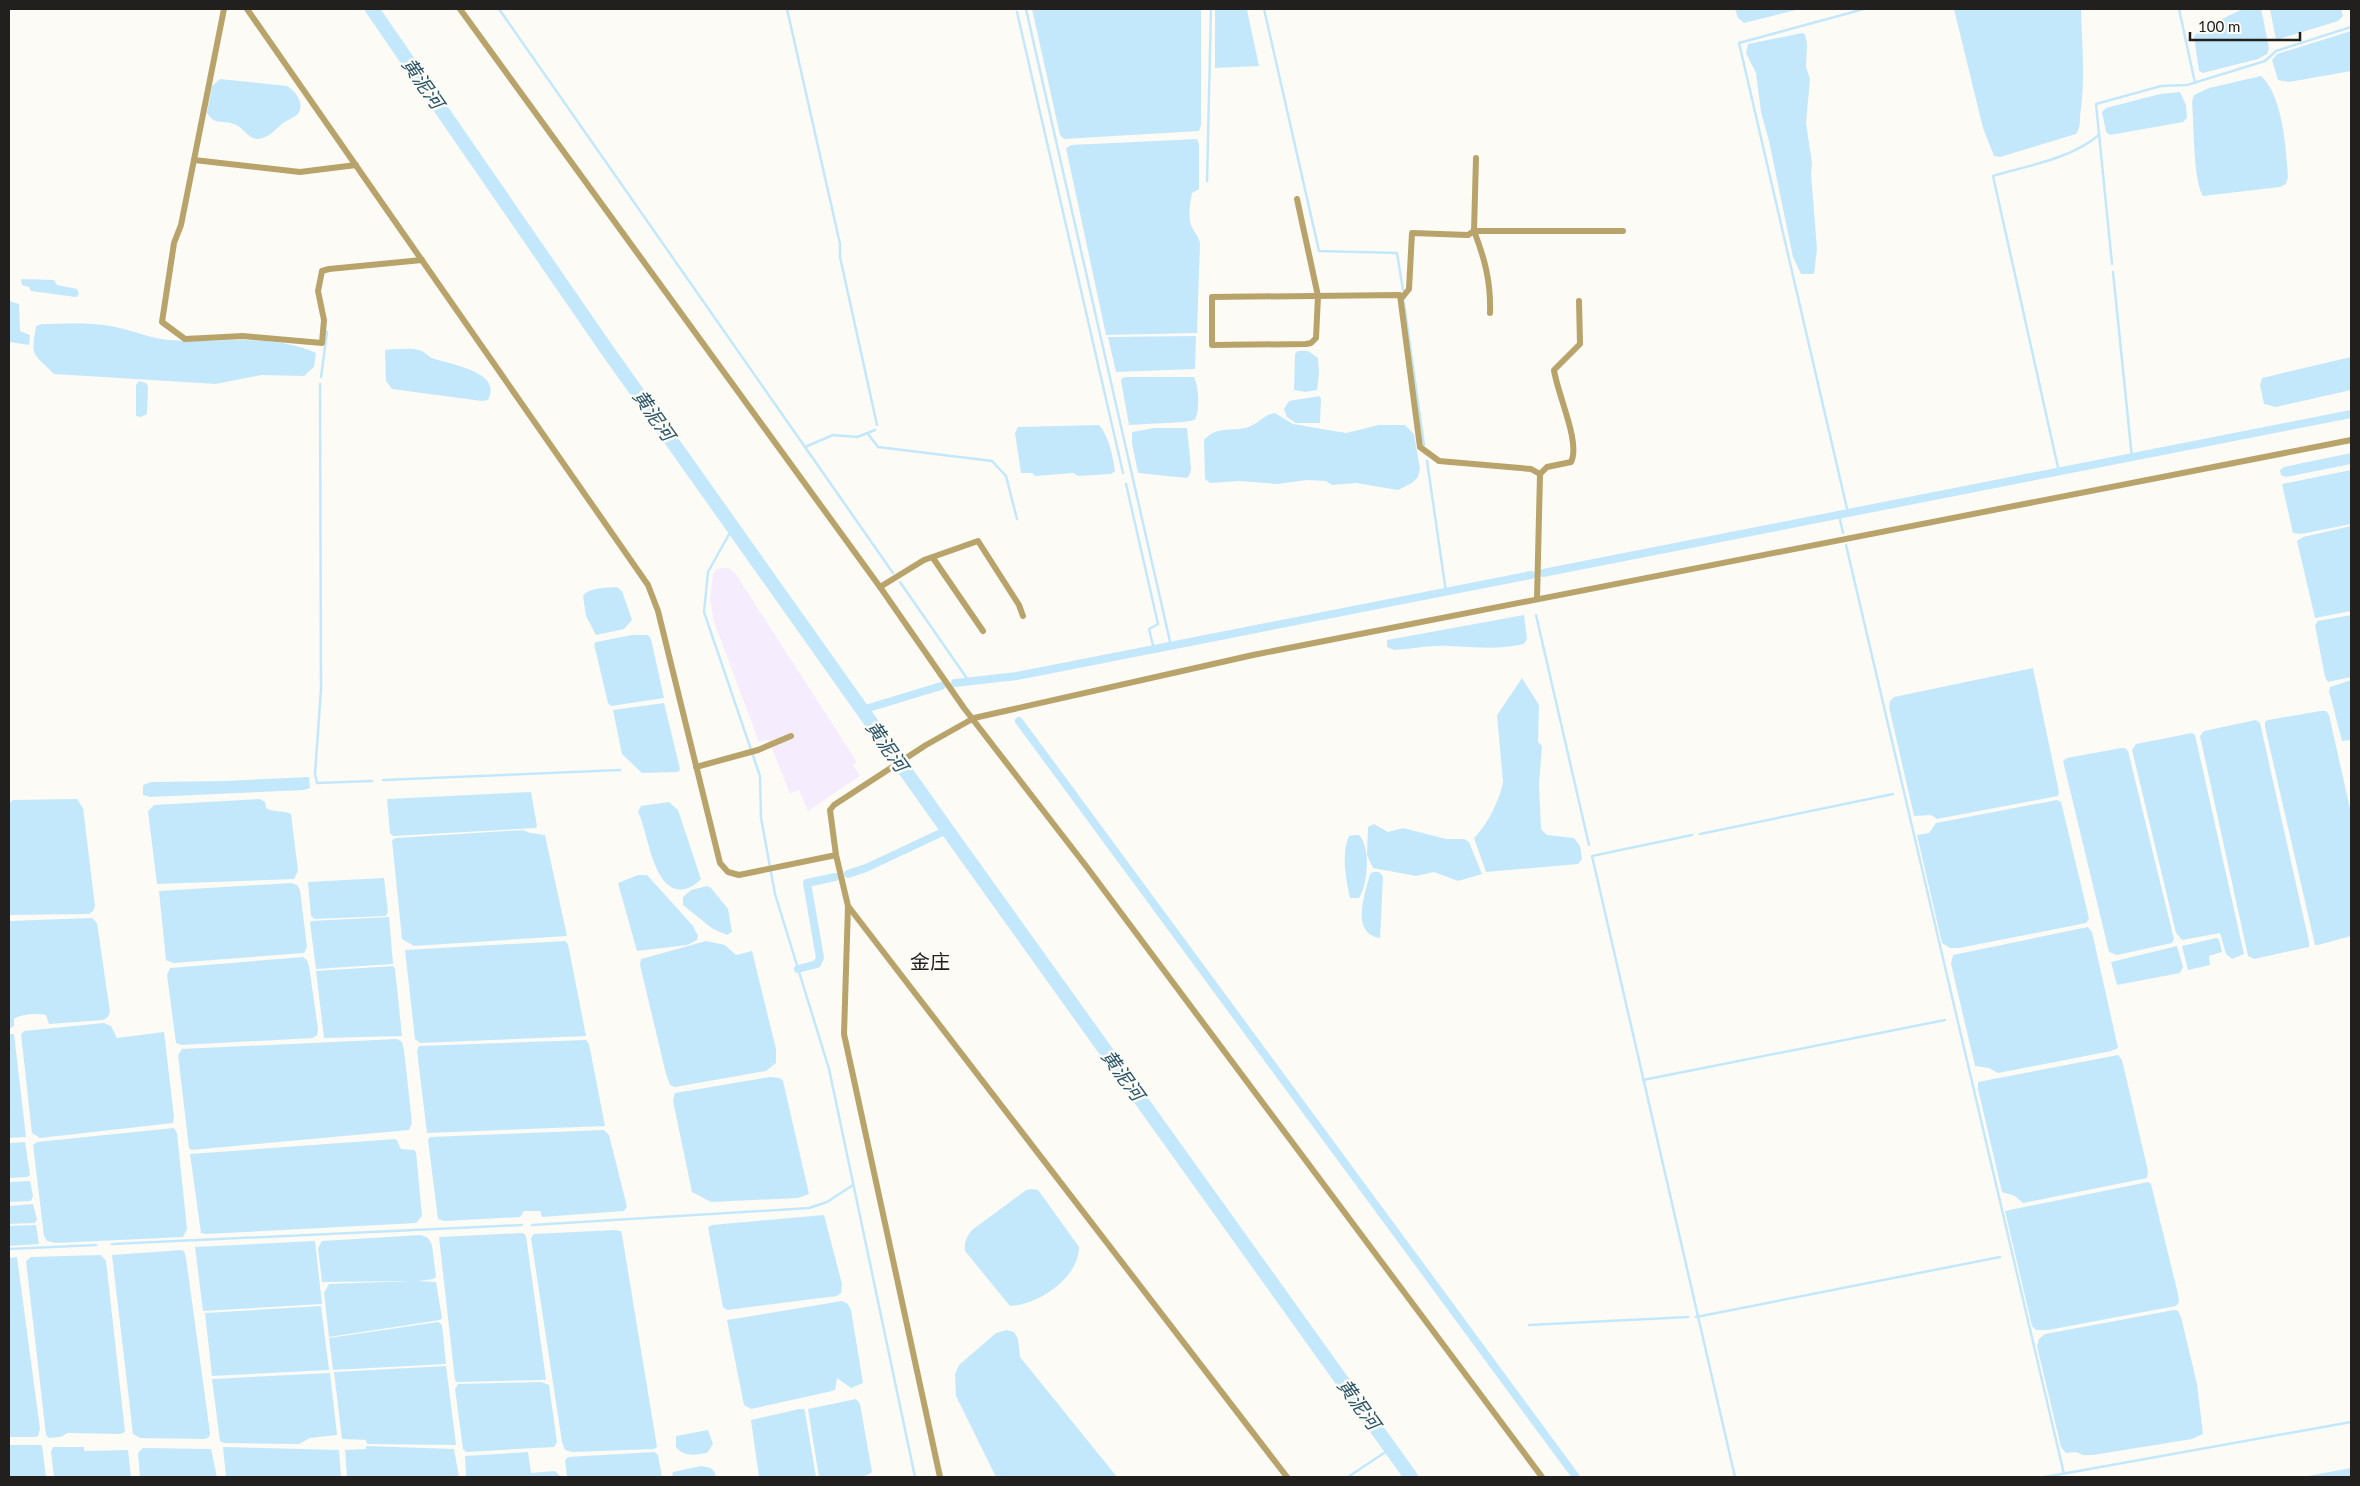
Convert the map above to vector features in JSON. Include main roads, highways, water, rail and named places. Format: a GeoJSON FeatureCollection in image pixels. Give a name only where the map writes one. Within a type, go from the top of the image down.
{"type":"FeatureCollection","features":[{"type":"Feature","properties":{"kind":"water"},"geometry":{"type":"Polygon","coordinates":[[[1032,9],[1201,9],[1201,125],[1199,131],[1064,139],[1060,135],[1032,9]]]}},
{"type":"Feature","properties":{"kind":"water"},"geometry":{"type":"Polygon","coordinates":[[[1215,9],[1247,10],[1259,66],[1215,68],[1215,9]]]}},
{"type":"Feature","properties":{"kind":"water"},"geometry":{"type":"Polygon","coordinates":[[[1735,9],[1800,9],[1744,23],[1738,18],[1735,9]]]}},
{"type":"Feature","properties":{"kind":"water"},"geometry":{"type":"Polygon","coordinates":[[[1954,9],[2081,9],[2083,83],[2080,125],[2076,134],[2000,157],[1994,156],[1983,128],[1954,9]]]}},
{"type":"Feature","properties":{"kind":"water"},"geometry":{"type":"Polygon","coordinates":[[[2243,9],[2261,9],[2269,48],[2267,54],[2258,59],[2203,73],[2199,71],[2194,36],[2203,28],[2243,9]]]}},
{"type":"Feature","properties":{"kind":"water"},"geometry":{"type":"Polygon","coordinates":[[[2270,9],[2341,9],[2343,16],[2338,21],[2276,40],[2270,9]]]}},
{"type":"Feature","properties":{"kind":"water"},"geometry":{"type":"Polygon","coordinates":[[[2351,31],[2351,71],[2289,82],[2278,80],[2272,60],[2277,54],[2351,31]]]}},
{"type":"Feature","properties":{"kind":"water"},"geometry":{"type":"Polygon","coordinates":[[[1802,33],[1805,34],[1807,44],[1806,67],[1810,79],[1806,123],[1812,163],[1811,174],[1817,249],[1814,274],[1801,274],[1793,257],[1769,141],[1761,112],[1756,73],[1746,53],[1748,44],[1802,33]]]}},
{"type":"Feature","properties":{"kind":"water"},"geometry":{"type":"Polygon","coordinates":[[[2261,76],[2274,96],[2279,109],[2286,152],[2288,177],[2286,184],[2280,187],[2203,196],[2197,178],[2192,102],[2194,95],[2209,88],[2261,76]]]}},
{"type":"Feature","properties":{"kind":"water"},"geometry":{"type":"Polygon","coordinates":[[[220,79],[287,86],[294,91],[299,99],[300,111],[268,136],[261,139],[254,138],[237,125],[213,120],[207,113],[212,86],[220,79]]]}},
{"type":"Feature","properties":{"kind":"water"},"geometry":{"type":"Polygon","coordinates":[[[2180,92],[2186,105],[2187,118],[2183,122],[2110,135],[2106,132],[2102,112],[2106,108],[2160,94],[2180,92]]]}},
{"type":"Feature","properties":{"kind":"water"},"geometry":{"type":"Polygon","coordinates":[[[1197,139],[1199,144],[1199,189],[1192,193],[1189,214],[1191,225],[1200,243],[1197,333],[1106,335],[1066,148],[1071,145],[1197,139]]]}},
{"type":"Feature","properties":{"kind":"water"},"geometry":{"type":"Polygon","coordinates":[[[21,279],[54,280],[57,285],[77,289],[79,294],[76,297],[31,291],[29,287],[22,285],[21,279]]]}},
{"type":"Feature","properties":{"kind":"water"},"geometry":{"type":"Polygon","coordinates":[[[9,301],[19,304],[20,331],[30,335],[29,345],[9,342],[9,301]]]}},
{"type":"Feature","properties":{"kind":"water"},"geometry":{"type":"Polygon","coordinates":[[[42,324],[102,325],[169,340],[262,341],[298,347],[316,353],[314,367],[304,376],[261,375],[216,384],[54,374],[37,357],[34,349],[36,326],[42,324]]]}},
{"type":"Feature","properties":{"kind":"water"},"geometry":{"type":"Polygon","coordinates":[[[1196,336],[1195,369],[1116,372],[1108,337],[1196,336]]]}},
{"type":"Feature","properties":{"kind":"water"},"geometry":{"type":"Polygon","coordinates":[[[416,349],[432,358],[472,370],[488,382],[491,390],[488,400],[482,401],[392,389],[386,381],[385,350],[416,349]]]}},
{"type":"Feature","properties":{"kind":"water"},"geometry":{"type":"Polygon","coordinates":[[[1298,351],[1308,351],[1318,358],[1317,390],[1306,392],[1294,390],[1295,354],[1298,351]]]}},
{"type":"Feature","properties":{"kind":"water"},"geometry":{"type":"Polygon","coordinates":[[[2351,357],[2351,390],[2276,407],[2264,404],[2260,385],[2262,378],[2351,357]]]}},
{"type":"Feature","properties":{"kind":"water"},"geometry":{"type":"Polygon","coordinates":[[[1194,377],[1198,398],[1198,410],[1195,420],[1129,425],[1121,381],[1122,378],[1194,377]]]}},
{"type":"Feature","properties":{"kind":"water"},"geometry":{"type":"Polygon","coordinates":[[[139,381],[146,383],[148,387],[147,414],[141,417],[136,416],[136,385],[139,381]]]}},
{"type":"Feature","properties":{"kind":"water"},"geometry":{"type":"Polygon","coordinates":[[[1319,396],[1321,399],[1320,423],[1296,423],[1287,417],[1284,409],[1289,401],[1319,396]]]}},
{"type":"Feature","properties":{"kind":"water"},"geometry":{"type":"Polygon","coordinates":[[[1275,413],[1293,424],[1346,433],[1379,425],[1405,425],[1414,434],[1420,469],[1418,477],[1412,483],[1398,490],[1356,483],[1332,485],[1326,481],[1307,480],[1277,484],[1239,481],[1210,483],[1205,479],[1204,440],[1209,435],[1221,430],[1251,426],[1268,415],[1275,413]]]}},
{"type":"Feature","properties":{"kind":"water"},"geometry":{"type":"Polygon","coordinates":[[[1099,425],[1112,453],[1115,471],[1111,474],[1078,476],[1073,473],[1035,476],[1032,473],[1021,473],[1015,433],[1018,427],[1099,425]]]}},
{"type":"Feature","properties":{"kind":"water"},"geometry":{"type":"Polygon","coordinates":[[[1154,428],[1187,428],[1191,468],[1187,478],[1138,473],[1132,443],[1132,432],[1154,428]]]}},
{"type":"Feature","properties":{"kind":"water"},"geometry":{"type":"Polygon","coordinates":[[[2351,453],[2351,464],[2286,477],[2281,475],[2280,470],[2284,467],[2351,453]]]}},
{"type":"Feature","properties":{"kind":"water"},"geometry":{"type":"Polygon","coordinates":[[[2351,470],[2351,524],[2301,534],[2293,533],[2282,484],[2351,470]]]}},
{"type":"Feature","properties":{"kind":"water"},"geometry":{"type":"Polygon","coordinates":[[[2351,526],[2351,611],[2315,618],[2297,541],[2303,537],[2351,526]]]}},
{"type":"Feature","properties":{"kind":"water"},"geometry":{"type":"Polygon","coordinates":[[[617,587],[622,591],[632,620],[624,629],[596,635],[586,616],[583,596],[593,589],[617,587]]]}},
{"type":"Feature","properties":{"kind":"water"},"geometry":{"type":"Polygon","coordinates":[[[1524,615],[1527,639],[1524,644],[1496,648],[1442,646],[1394,650],[1387,647],[1387,640],[1524,615]]]}},
{"type":"Feature","properties":{"kind":"water"},"geometry":{"type":"Polygon","coordinates":[[[2351,615],[2351,677],[2328,682],[2325,677],[2315,625],[2318,621],[2351,615]]]}},
{"type":"Feature","properties":{"kind":"water"},"geometry":{"type":"Polygon","coordinates":[[[632,635],[648,635],[651,639],[664,698],[611,706],[608,703],[594,644],[632,635]]]}},
{"type":"Feature","properties":{"kind":"water"},"geometry":{"type":"Polygon","coordinates":[[[2033,668],[2059,792],[2058,796],[1937,819],[1931,815],[1914,816],[1889,707],[1890,701],[1894,697],[2033,668]]]}},
{"type":"Feature","properties":{"kind":"water"},"geometry":{"type":"Polygon","coordinates":[[[1522,678],[1539,705],[1538,742],[1542,746],[1539,784],[1541,829],[1547,835],[1574,838],[1580,846],[1582,859],[1578,864],[1486,872],[1474,838],[1484,827],[1492,812],[1503,782],[1497,715],[1522,678]]]}},
{"type":"Feature","properties":{"kind":"water"},"geometry":{"type":"Polygon","coordinates":[[[2351,680],[2351,740],[2342,741],[2329,691],[2330,687],[2351,680]]]}},
{"type":"Feature","properties":{"kind":"water"},"geometry":{"type":"Polygon","coordinates":[[[664,703],[680,769],[678,772],[642,773],[622,754],[613,710],[664,703]]]}},
{"type":"Feature","properties":{"kind":"water"},"geometry":{"type":"Polygon","coordinates":[[[2326,711],[2329,715],[2351,813],[2351,936],[2315,945],[2265,722],[2326,711]]]}},
{"type":"Feature","properties":{"kind":"water"},"geometry":{"type":"Polygon","coordinates":[[[2256,720],[2260,723],[2309,947],[2254,959],[2248,956],[2200,736],[2204,731],[2256,720]]]}},
{"type":"Feature","properties":{"kind":"water"},"geometry":{"type":"Polygon","coordinates":[[[2192,733],[2195,735],[2244,954],[2232,959],[2226,954],[2220,933],[2182,940],[2176,933],[2132,750],[2136,744],[2192,733]]]}},
{"type":"Feature","properties":{"kind":"water"},"geometry":{"type":"Polygon","coordinates":[[[2125,748],[2128,751],[2174,939],[2172,943],[2117,955],[2109,952],[2063,761],[2067,758],[2125,748]]]}},
{"type":"Feature","properties":{"kind":"water"},"geometry":{"type":"Polygon","coordinates":[[[309,777],[310,788],[304,790],[150,797],[143,795],[143,785],[151,782],[309,777]]]}},
{"type":"Feature","properties":{"kind":"water"},"geometry":{"type":"Polygon","coordinates":[[[531,792],[536,828],[393,836],[390,833],[387,799],[531,792]]]}},
{"type":"Feature","properties":{"kind":"water"},"geometry":{"type":"Polygon","coordinates":[[[77,799],[83,808],[95,906],[93,911],[89,914],[9,915],[9,803],[13,800],[77,799]]]}},
{"type":"Feature","properties":{"kind":"water"},"geometry":{"type":"Polygon","coordinates":[[[260,799],[265,802],[266,808],[269,810],[291,814],[298,871],[294,879],[157,884],[148,811],[154,805],[260,799]]]}},
{"type":"Feature","properties":{"kind":"water"},"geometry":{"type":"Polygon","coordinates":[[[2057,800],[2061,802],[2087,910],[2089,919],[2086,923],[1959,948],[1950,948],[1942,943],[1917,835],[1929,833],[1936,823],[2057,800]]]}},
{"type":"Feature","properties":{"kind":"water"},"geometry":{"type":"Polygon","coordinates":[[[669,802],[678,810],[701,879],[685,889],[674,888],[666,882],[659,872],[653,860],[638,812],[641,806],[669,802]]]}},
{"type":"Feature","properties":{"kind":"water"},"geometry":{"type":"Polygon","coordinates":[[[1374,824],[1388,832],[1403,828],[1446,839],[1464,839],[1469,842],[1482,874],[1458,881],[1434,872],[1416,876],[1373,868],[1367,855],[1368,827],[1374,824]]]}},
{"type":"Feature","properties":{"kind":"water"},"geometry":{"type":"Polygon","coordinates":[[[523,830],[545,835],[567,936],[414,946],[402,939],[392,840],[396,838],[523,830]]]}},
{"type":"Feature","properties":{"kind":"water"},"geometry":{"type":"Polygon","coordinates":[[[1359,835],[1363,841],[1367,857],[1366,875],[1359,898],[1350,898],[1345,867],[1347,843],[1349,836],[1359,835]]]}},
{"type":"Feature","properties":{"kind":"water"},"geometry":{"type":"Polygon","coordinates":[[[1379,872],[1383,876],[1380,938],[1371,935],[1365,929],[1362,921],[1365,892],[1370,874],[1379,872]]]}},
{"type":"Feature","properties":{"kind":"water"},"geometry":{"type":"Polygon","coordinates":[[[638,875],[647,875],[693,926],[698,936],[697,940],[687,945],[637,951],[618,883],[638,875]]]}},
{"type":"Feature","properties":{"kind":"water"},"geometry":{"type":"Polygon","coordinates":[[[384,878],[388,912],[386,916],[315,919],[311,916],[308,882],[384,878]]]}},
{"type":"Feature","properties":{"kind":"water"},"geometry":{"type":"Polygon","coordinates":[[[291,883],[297,885],[300,890],[307,947],[304,953],[173,963],[166,960],[159,891],[291,883]]]}},
{"type":"Feature","properties":{"kind":"water"},"geometry":{"type":"Polygon","coordinates":[[[707,886],[711,888],[728,909],[732,932],[727,935],[713,929],[683,905],[683,897],[691,890],[707,886]]]}},
{"type":"Feature","properties":{"kind":"water"},"geometry":{"type":"Polygon","coordinates":[[[389,917],[393,964],[316,969],[311,921],[389,917]]]}},
{"type":"Feature","properties":{"kind":"water"},"geometry":{"type":"Polygon","coordinates":[[[92,918],[97,923],[110,1012],[108,1017],[103,1020],[49,1024],[46,1015],[29,1014],[14,1019],[14,1026],[9,1029],[9,921],[92,918]]]}},
{"type":"Feature","properties":{"kind":"water"},"geometry":{"type":"Polygon","coordinates":[[[2088,927],[2092,932],[2118,1048],[2111,1051],[1998,1073],[1989,1068],[1975,1066],[1951,964],[1953,955],[2088,927]]]}},
{"type":"Feature","properties":{"kind":"water"},"geometry":{"type":"Polygon","coordinates":[[[2216,938],[2219,939],[2222,952],[2209,956],[2210,965],[2188,970],[2182,946],[2216,938]]]}},
{"type":"Feature","properties":{"kind":"water"},"geometry":{"type":"Polygon","coordinates":[[[565,941],[568,944],[586,1036],[420,1043],[415,1039],[405,950],[565,941]]]}},
{"type":"Feature","properties":{"kind":"water"},"geometry":{"type":"Polygon","coordinates":[[[706,941],[725,945],[736,955],[752,951],[776,1049],[776,1063],[766,1071],[675,1087],[670,1085],[666,1074],[640,965],[641,959],[706,941]]]}},
{"type":"Feature","properties":{"kind":"water"},"geometry":{"type":"Polygon","coordinates":[[[2177,946],[2183,967],[2180,973],[2117,985],[2111,962],[2177,946]]]}},
{"type":"Feature","properties":{"kind":"water"},"geometry":{"type":"Polygon","coordinates":[[[303,957],[307,960],[309,966],[318,1029],[317,1035],[313,1038],[181,1045],[176,1043],[167,975],[170,968],[303,957]]]}},
{"type":"Feature","properties":{"kind":"water"},"geometry":{"type":"Polygon","coordinates":[[[393,966],[395,969],[402,1036],[324,1038],[316,971],[393,966]]]}},
{"type":"Feature","properties":{"kind":"water"},"geometry":{"type":"Polygon","coordinates":[[[104,1023],[111,1026],[117,1038],[164,1032],[174,1117],[173,1123],[40,1138],[32,1133],[21,1034],[24,1031],[104,1023]]]}},
{"type":"Feature","properties":{"kind":"water"},"geometry":{"type":"Polygon","coordinates":[[[9,1034],[14,1034],[26,1137],[9,1138],[9,1034]]]}},
{"type":"Feature","properties":{"kind":"water"},"geometry":{"type":"Polygon","coordinates":[[[397,1039],[402,1042],[404,1050],[412,1123],[409,1130],[192,1150],[189,1148],[178,1055],[182,1049],[397,1039]]]}},
{"type":"Feature","properties":{"kind":"water"},"geometry":{"type":"Polygon","coordinates":[[[586,1040],[589,1044],[605,1126],[427,1133],[417,1051],[419,1046],[586,1040]]]}},
{"type":"Feature","properties":{"kind":"water"},"geometry":{"type":"Polygon","coordinates":[[[2118,1055],[2122,1060],[2148,1171],[2147,1178],[2023,1203],[2015,1196],[2002,1192],[1978,1082],[2118,1055]]]}},
{"type":"Feature","properties":{"kind":"water"},"geometry":{"type":"Polygon","coordinates":[[[770,1077],[780,1078],[783,1081],[809,1194],[798,1198],[711,1202],[692,1192],[673,1101],[675,1093],[770,1077]]]}},
{"type":"Feature","properties":{"kind":"water"},"geometry":{"type":"Polygon","coordinates":[[[174,1128],[177,1133],[187,1229],[183,1237],[56,1243],[47,1241],[44,1236],[33,1145],[37,1142],[174,1128]]]}},
{"type":"Feature","properties":{"kind":"water"},"geometry":{"type":"Polygon","coordinates":[[[604,1130],[609,1135],[627,1207],[624,1211],[542,1217],[540,1211],[524,1211],[520,1217],[444,1221],[438,1219],[428,1140],[430,1137],[604,1130]]]}},
{"type":"Feature","properties":{"kind":"water"},"geometry":{"type":"Polygon","coordinates":[[[396,1139],[401,1149],[414,1150],[416,1152],[422,1216],[416,1223],[201,1233],[190,1154],[396,1139]]]}},
{"type":"Feature","properties":{"kind":"water"},"geometry":{"type":"Polygon","coordinates":[[[25,1142],[30,1175],[27,1177],[9,1178],[9,1143],[25,1142]]]}},
{"type":"Feature","properties":{"kind":"water"},"geometry":{"type":"Polygon","coordinates":[[[30,1181],[33,1196],[31,1201],[9,1202],[9,1182],[30,1181]]]}},
{"type":"Feature","properties":{"kind":"water"},"geometry":{"type":"Polygon","coordinates":[[[2148,1182],[2151,1184],[2178,1294],[2179,1302],[2176,1306],[2048,1330],[2036,1330],[2032,1326],[2005,1211],[2148,1182]]]}},
{"type":"Feature","properties":{"kind":"water"},"geometry":{"type":"Polygon","coordinates":[[[1026,1190],[1038,1190],[1079,1247],[1077,1258],[1065,1279],[1055,1288],[1033,1301],[1010,1306],[965,1251],[965,1242],[972,1230],[1026,1190]]]}},
{"type":"Feature","properties":{"kind":"water"},"geometry":{"type":"Polygon","coordinates":[[[33,1204],[37,1219],[35,1223],[9,1224],[9,1206],[33,1204]]]}},
{"type":"Feature","properties":{"kind":"water"},"geometry":{"type":"Polygon","coordinates":[[[824,1215],[842,1284],[841,1293],[837,1296],[727,1310],[723,1307],[708,1227],[712,1225],[824,1215]]]}},
{"type":"Feature","properties":{"kind":"water"},"geometry":{"type":"Polygon","coordinates":[[[36,1225],[39,1244],[9,1246],[9,1226],[36,1225]]]}},
{"type":"Feature","properties":{"kind":"water"},"geometry":{"type":"Polygon","coordinates":[[[621,1231],[622,1235],[657,1447],[654,1449],[572,1452],[565,1450],[562,1442],[531,1238],[534,1234],[621,1231]]]}},
{"type":"Feature","properties":{"kind":"water"},"geometry":{"type":"Polygon","coordinates":[[[523,1233],[526,1236],[546,1380],[457,1382],[455,1380],[439,1237],[523,1233]]]}},
{"type":"Feature","properties":{"kind":"water"},"geometry":{"type":"Polygon","coordinates":[[[421,1235],[428,1238],[432,1245],[436,1277],[418,1281],[436,1282],[442,1318],[440,1320],[329,1337],[324,1293],[329,1284],[413,1281],[322,1282],[318,1248],[322,1241],[421,1235]]]}},
{"type":"Feature","properties":{"kind":"water"},"geometry":{"type":"Polygon","coordinates":[[[315,1241],[322,1304],[203,1311],[195,1247],[315,1241]]]}},
{"type":"Feature","properties":{"kind":"water"},"geometry":{"type":"Polygon","coordinates":[[[184,1251],[186,1258],[210,1433],[209,1437],[205,1439],[140,1438],[133,1434],[112,1255],[184,1251]]]}},
{"type":"Feature","properties":{"kind":"water"},"geometry":{"type":"Polygon","coordinates":[[[101,1255],[106,1261],[125,1432],[120,1434],[68,1433],[60,1437],[49,1438],[46,1435],[26,1261],[31,1257],[101,1255]]]}},
{"type":"Feature","properties":{"kind":"water"},"geometry":{"type":"Polygon","coordinates":[[[17,1257],[40,1429],[38,1436],[35,1437],[9,1437],[9,1258],[17,1257]]]}},
{"type":"Feature","properties":{"kind":"water"},"geometry":{"type":"Polygon","coordinates":[[[842,1301],[848,1304],[851,1310],[863,1383],[851,1388],[837,1378],[835,1390],[751,1409],[744,1405],[727,1320],[842,1301]]]}},
{"type":"Feature","properties":{"kind":"water"},"geometry":{"type":"Polygon","coordinates":[[[321,1306],[329,1370],[212,1376],[205,1313],[321,1306]]]}},
{"type":"Feature","properties":{"kind":"water"},"geometry":{"type":"Polygon","coordinates":[[[2174,1310],[2178,1311],[2181,1317],[2197,1384],[2203,1434],[2192,1439],[2093,1455],[2083,1455],[2076,1452],[2066,1453],[2061,1447],[2037,1346],[2039,1339],[2045,1334],[2174,1310]]]}},
{"type":"Feature","properties":{"kind":"water"},"geometry":{"type":"Polygon","coordinates":[[[438,1322],[442,1325],[446,1364],[333,1370],[329,1338],[438,1322]]]}},
{"type":"Feature","properties":{"kind":"water"},"geometry":{"type":"Polygon","coordinates":[[[1007,1330],[1014,1332],[1018,1339],[1020,1357],[1117,1477],[996,1477],[956,1396],[955,1374],[959,1365],[996,1333],[1007,1330]]]}},
{"type":"Feature","properties":{"kind":"water"},"geometry":{"type":"Polygon","coordinates":[[[446,1366],[456,1445],[367,1444],[366,1440],[342,1439],[334,1372],[446,1366]]]}},
{"type":"Feature","properties":{"kind":"water"},"geometry":{"type":"Polygon","coordinates":[[[330,1373],[337,1435],[310,1438],[299,1444],[224,1443],[220,1441],[212,1379],[330,1373]]]}},
{"type":"Feature","properties":{"kind":"water"},"geometry":{"type":"Polygon","coordinates":[[[541,1382],[549,1385],[557,1442],[554,1447],[466,1452],[463,1449],[455,1389],[458,1384],[541,1382]]]}},
{"type":"Feature","properties":{"kind":"water"},"geometry":{"type":"Polygon","coordinates":[[[856,1399],[860,1404],[872,1472],[854,1478],[819,1477],[808,1409],[856,1399]]]}},
{"type":"Feature","properties":{"kind":"water"},"geometry":{"type":"Polygon","coordinates":[[[804,1409],[805,1412],[816,1477],[759,1477],[751,1420],[804,1409]]]}},
{"type":"Feature","properties":{"kind":"water"},"geometry":{"type":"Polygon","coordinates":[[[708,1430],[713,1444],[707,1453],[686,1454],[676,1447],[676,1436],[708,1430]]]}},
{"type":"Feature","properties":{"kind":"water"},"geometry":{"type":"Polygon","coordinates":[[[9,1445],[42,1445],[46,1477],[9,1477],[9,1445]]]}},
{"type":"Feature","properties":{"kind":"water"},"geometry":{"type":"Polygon","coordinates":[[[366,1446],[454,1449],[459,1477],[347,1477],[345,1450],[366,1449],[366,1446]]]}},
{"type":"Feature","properties":{"kind":"water"},"geometry":{"type":"Polygon","coordinates":[[[53,1447],[84,1447],[84,1451],[128,1450],[131,1477],[54,1477],[51,1452],[53,1447]]]}},
{"type":"Feature","properties":{"kind":"water"},"geometry":{"type":"Polygon","coordinates":[[[223,1447],[339,1450],[341,1477],[226,1477],[223,1447]]]}},
{"type":"Feature","properties":{"kind":"water"},"geometry":{"type":"Polygon","coordinates":[[[143,1448],[211,1449],[217,1477],[140,1477],[138,1453],[143,1448]]]}},
{"type":"Feature","properties":{"kind":"water"},"geometry":{"type":"Polygon","coordinates":[[[528,1452],[531,1473],[555,1471],[561,1477],[466,1477],[465,1456],[528,1452]]]}},
{"type":"Feature","properties":{"kind":"water"},"geometry":{"type":"Polygon","coordinates":[[[654,1452],[658,1455],[662,1477],[567,1477],[565,1460],[568,1457],[654,1452]]]}},
{"type":"Feature","properties":{"kind":"water"},"geometry":{"type":"Polygon","coordinates":[[[701,1466],[711,1468],[716,1477],[672,1477],[673,1472],[701,1466]]]}},
{"type":"Feature","properties":{"kind":"water"},"geometry":{"type":"Polygon","coordinates":[[[2351,1468],[2351,1477],[2302,1477],[2351,1468]]]}},
{"type":"Feature","properties":{"kind":"waterway","name":"黄泥河"},"geometry":{"type":"LineString","coordinates":[[372,9],[605,347],[941,821],[1411,1477]]}},
{"type":"Feature","properties":{"kind":"waterway"},"geometry":{"type":"LineString","coordinates":[[499,9],[893,573]]}},
{"type":"Feature","properties":{"kind":"waterway"},"geometry":{"type":"LineString","coordinates":[[787,9],[840,244],[840,257],[877,425]]}},
{"type":"Feature","properties":{"kind":"waterway"},"geometry":{"type":"LineString","coordinates":[[1026,9],[1171,646]]}},
{"type":"Feature","properties":{"kind":"waterway"},"geometry":{"type":"LineString","coordinates":[[1207,181],[1211,9]]}},
{"type":"Feature","properties":{"kind":"waterway"},"geometry":{"type":"LineString","coordinates":[[1264,9],[1319,251],[1397,253],[1403,290]]}},
{"type":"Feature","properties":{"kind":"waterway"},"geometry":{"type":"LineString","coordinates":[[1848,513],[1739,43],[1864,9]]}},
{"type":"Feature","properties":{"kind":"waterway"},"geometry":{"type":"LineString","coordinates":[[2179,9],[2195,83]]}},
{"type":"Feature","properties":{"kind":"waterway"},"geometry":{"type":"LineString","coordinates":[[1017,12],[1123,473]]}},
{"type":"Feature","properties":{"kind":"waterway"},"geometry":{"type":"LineString","coordinates":[[2112,264],[2096,104],[2161,86],[2187,85],[2265,61],[2276,51],[2351,27]]}},
{"type":"Feature","properties":{"kind":"waterway"},"geometry":{"type":"LineString","coordinates":[[2059,472],[1993,176],[2062,156],[2088,143],[2099,135]]}},
{"type":"Feature","properties":{"kind":"waterway"},"geometry":{"type":"LineString","coordinates":[[2113,272],[2132,458]]}},
{"type":"Feature","properties":{"kind":"waterway"},"geometry":{"type":"LineString","coordinates":[[1404,303],[1424,445]]}},
{"type":"Feature","properties":{"kind":"waterway"},"geometry":{"type":"LineString","coordinates":[[321,377],[327,332]]}},
{"type":"Feature","properties":{"kind":"waterway"},"geometry":{"type":"LineString","coordinates":[[320,384],[321,689],[315,774],[317,783],[372,781]]}},
{"type":"Feature","properties":{"kind":"waterway"},"geometry":{"type":"LineString","coordinates":[[1543,573],[2351,414]]}},
{"type":"Feature","properties":{"kind":"waterway"},"geometry":{"type":"LineString","coordinates":[[805,447],[833,435],[857,437],[875,430]]}},
{"type":"Feature","properties":{"kind":"waterway"},"geometry":{"type":"LineString","coordinates":[[868,434],[878,447],[992,461],[1006,476],[1017,519]]}},
{"type":"Feature","properties":{"kind":"waterway"},"geometry":{"type":"LineString","coordinates":[[1427,461],[1446,592]]}},
{"type":"Feature","properties":{"kind":"waterway"},"geometry":{"type":"LineString","coordinates":[[1126,484],[1158,624],[1149,629],[1154,649]]}},
{"type":"Feature","properties":{"kind":"waterway"},"geometry":{"type":"LineString","coordinates":[[1839,515],[1843,533]]}},
{"type":"Feature","properties":{"kind":"waterway"},"geometry":{"type":"LineString","coordinates":[[733,527],[708,572],[704,612],[760,776],[761,818],[775,894],[829,1069],[915,1477]]}},
{"type":"Feature","properties":{"kind":"waterway"},"geometry":{"type":"LineString","coordinates":[[1846,545],[2064,1474]]}},
{"type":"Feature","properties":{"kind":"waterway"},"geometry":{"type":"LineString","coordinates":[[955,683],[1017,676],[1531,575]]}},
{"type":"Feature","properties":{"kind":"waterway"},"geometry":{"type":"LineString","coordinates":[[900,582],[968,680]]}},
{"type":"Feature","properties":{"kind":"waterway"},"geometry":{"type":"LineString","coordinates":[[1536,615],[1589,845]]}},
{"type":"Feature","properties":{"kind":"waterway"},"geometry":{"type":"LineString","coordinates":[[862,710],[941,686]]}},
{"type":"Feature","properties":{"kind":"waterway"},"geometry":{"type":"LineString","coordinates":[[1019,721],[1576,1477]]}},
{"type":"Feature","properties":{"kind":"waterway"},"geometry":{"type":"LineString","coordinates":[[383,780],[620,770]]}},
{"type":"Feature","properties":{"kind":"waterway"},"geometry":{"type":"LineString","coordinates":[[1700,834],[1893,794]]}},
{"type":"Feature","properties":{"kind":"waterway"},"geometry":{"type":"LineString","coordinates":[[848,874],[866,868],[947,830]]}},
{"type":"Feature","properties":{"kind":"waterway"},"geometry":{"type":"LineString","coordinates":[[1692,835],[1592,856],[1735,1477]]}},
{"type":"Feature","properties":{"kind":"waterway"},"geometry":{"type":"LineString","coordinates":[[798,969],[817,964],[820,958],[807,883],[835,877]]}},
{"type":"Feature","properties":{"kind":"waterway"},"geometry":{"type":"LineString","coordinates":[[1643,1080],[1945,1020]]}},
{"type":"Feature","properties":{"kind":"waterway"},"geometry":{"type":"LineString","coordinates":[[532,1225],[809,1208],[827,1202],[853,1185]]}},
{"type":"Feature","properties":{"kind":"waterway"},"geometry":{"type":"LineString","coordinates":[[112,1244],[522,1225]]}},
{"type":"Feature","properties":{"kind":"waterway"},"geometry":{"type":"LineString","coordinates":[[9,1249],[96,1245]]}},
{"type":"Feature","properties":{"kind":"waterway"},"geometry":{"type":"LineString","coordinates":[[1696,1317],[2000,1257]]}},
{"type":"Feature","properties":{"kind":"waterway"},"geometry":{"type":"LineString","coordinates":[[1529,1325],[1688,1317]]}},
{"type":"Feature","properties":{"kind":"waterway"},"geometry":{"type":"LineString","coordinates":[[2045,1477],[2351,1422]]}},
{"type":"Feature","properties":{"kind":"waterway"},"geometry":{"type":"LineString","coordinates":[[1348,1477],[1390,1449]]}},
{"type":"Feature","properties":{"kind":"district","name":"金庄"},"geometry":{"type":"Point","coordinates":[930,962]}}]}
